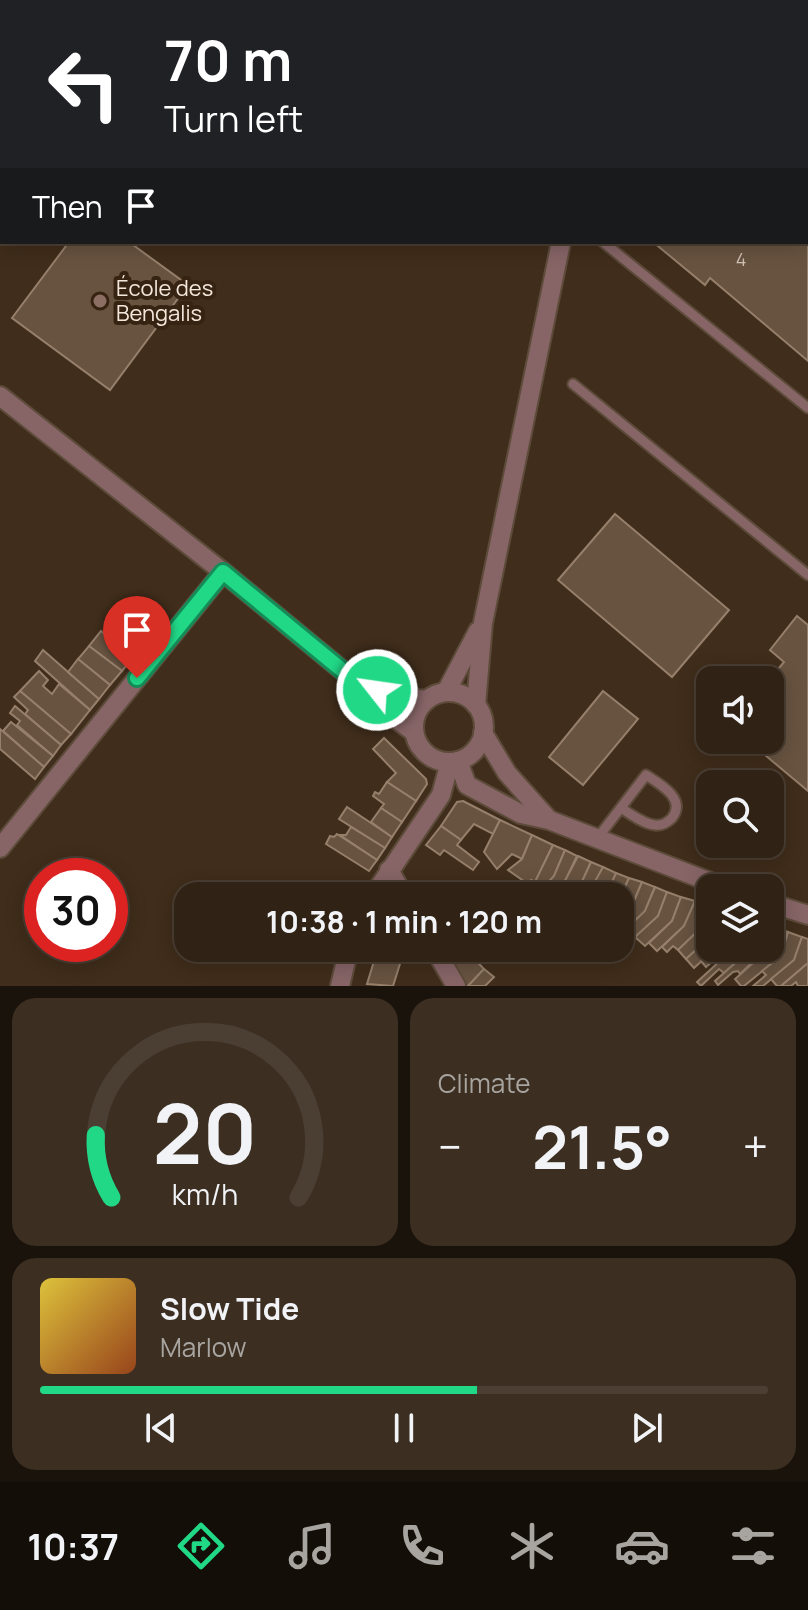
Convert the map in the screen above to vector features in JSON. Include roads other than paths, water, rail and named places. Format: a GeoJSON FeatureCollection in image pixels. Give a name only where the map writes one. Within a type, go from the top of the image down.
{"type":"FeatureCollection","features":[{"type":"Feature","properties":{"kind":"street"},"geometry":{"type":"LineString","coordinates":[[476,705],[483,623],[561,244]]}},
{"type":"Feature","properties":{"kind":"street"},"geometry":{"type":"LineString","coordinates":[[0,396],[223,572],[354,680],[381,708],[414,732]]}},
{"type":"Feature","properties":{"kind":"street"},"geometry":{"type":"LineString","coordinates":[[0,848],[223,572]]}},
{"type":"Feature","properties":{"kind":"street"},"geometry":{"type":"LineString","coordinates":[[446,692],[483,623]]}},
{"type":"Feature","properties":{"kind":"street"},"geometry":{"type":"LineString","coordinates":[[354,680],[401,697],[426,700]]}},
{"type":"Feature","properties":{"kind":"street"},"geometry":{"type":"LineString","coordinates":[[446,692],[457,693],[476,705],[483,718],[479,745],[470,756],[454,762],[438,761],[426,754],[418,745],[414,732],[418,709],[426,700],[446,692]]}},
{"type":"Feature","properties":{"kind":"street"},"geometry":{"type":"LineString","coordinates":[[483,733],[507,773],[549,820]]}},
{"type":"Feature","properties":{"kind":"street"},"geometry":{"type":"LineString","coordinates":[[454,762],[467,785],[521,814],[549,820],[696,877]]}},
{"type":"Feature","properties":{"kind":"street"},"geometry":{"type":"LineString","coordinates":[[382,882],[441,795],[454,762]]}},
{"type":"Feature","properties":{"kind":"street"},"geometry":{"type":"LineString","coordinates":[[389,870],[396,882]]}},
{"type":"Feature","properties":{"kind":"street"},"geometry":{"type":"LineString","coordinates":[[784,907],[808,915]]}},
{"type":"Feature","properties":{"kind":"street"},"geometry":{"type":"LineString","coordinates":[[340,986],[346,962]]}},
{"type":"Feature","properties":{"kind":"street"},"geometry":{"type":"LineString","coordinates":[[442,962],[456,986]]}},
{"type":"Feature","properties":{"kind":"lane"},"geometry":{"type":"LineString","coordinates":[[605,244],[808,408]]}},
{"type":"Feature","properties":{"kind":"lane"},"geometry":{"type":"LineString","coordinates":[[573,384],[808,575]]}},
{"type":"Feature","properties":{"kind":"lane"},"geometry":{"type":"LineString","coordinates":[[596,840],[646,775],[666,788],[675,799],[675,813],[668,822],[655,825],[621,808]]}},
{"type":"Feature","properties":{"kind":"place","name":"École des Bengalis"},"geometry":{"type":"Point","coordinates":[100,301]}}]}
